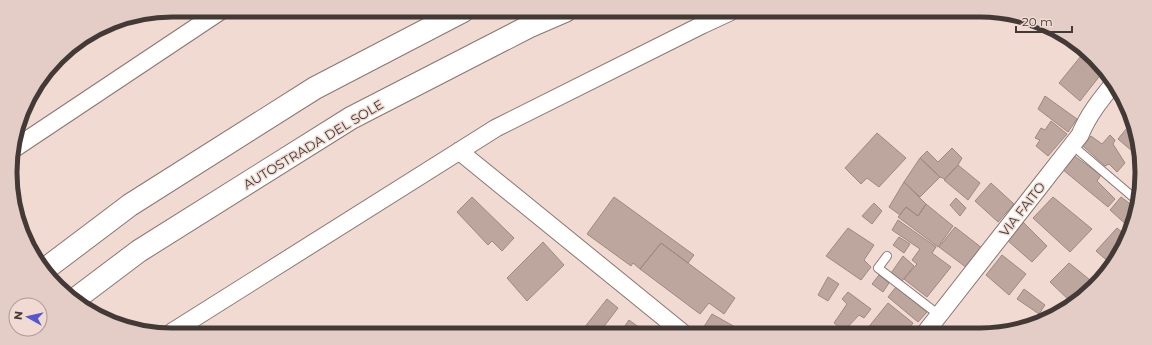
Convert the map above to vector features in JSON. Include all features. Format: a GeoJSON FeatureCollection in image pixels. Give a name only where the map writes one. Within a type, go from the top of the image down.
{"type":"FeatureCollection","features":[{"type":"Feature","properties":{"kind":"highway"},"geometry":{"type":"LineString","coordinates":[[49,267],[130,205],[315,88],[451,17]]}},
{"type":"Feature","properties":{"kind":"highway","name":"AUTOSTRADA DEL SOLE"},"geometry":{"type":"LineString","coordinates":[[79,296],[139,251],[351,118],[528,27],[553,17]]}},
{"type":"Feature","properties":{"kind":"street"},"geometry":{"type":"LineString","coordinates":[[19,145],[212,17]]}},
{"type":"Feature","properties":{"kind":"street"},"geometry":{"type":"LineString","coordinates":[[178,328],[503,124],[719,17]]}},
{"type":"Feature","properties":{"kind":"street","name":"VIA FAITO"},"geometry":{"type":"LineString","coordinates":[[929,328],[1072,146],[1080,135],[1084,123],[1093,109],[1112,92]]}},
{"type":"Feature","properties":{"kind":"street"},"geometry":{"type":"LineString","coordinates":[[459,151],[677,328]]}},
{"type":"Feature","properties":{"kind":"lane"},"geometry":{"type":"LineString","coordinates":[[1072,146],[1133,197]]}},
{"type":"Feature","properties":{"kind":"lane"},"geometry":{"type":"LineString","coordinates":[[887,256],[878,268],[939,315]]}},
{"type":"Feature","properties":{"kind":"building"},"geometry":{"type":"Polygon","coordinates":[[[1081,56],[1100,75],[1080,101],[1059,83],[1081,56]]]}},
{"type":"Feature","properties":{"kind":"building"},"geometry":{"type":"Polygon","coordinates":[[[1045,96],[1077,119],[1068,132],[1038,109],[1045,96]]]}},
{"type":"Feature","properties":{"kind":"building"},"geometry":{"type":"Polygon","coordinates":[[[1051,121],[1067,134],[1048,156],[1036,146],[1040,140],[1035,138],[1041,128],[1045,130],[1051,121]]]}},
{"type":"Feature","properties":{"kind":"building"},"geometry":{"type":"Polygon","coordinates":[[[1128,126],[1134,153],[1118,139],[1128,126]]]}},
{"type":"Feature","properties":{"kind":"building"},"geometry":{"type":"Polygon","coordinates":[[[877,133],[906,158],[879,187],[867,178],[861,184],[845,168],[877,133]]]}},
{"type":"Feature","properties":{"kind":"building"},"geometry":{"type":"Polygon","coordinates":[[[1110,135],[1115,140],[1113,144],[1125,163],[1117,172],[1109,164],[1105,166],[1083,146],[1091,136],[1102,144],[1110,135]]]}},
{"type":"Feature","properties":{"kind":"building"},"geometry":{"type":"Polygon","coordinates":[[[952,148],[962,158],[958,165],[945,179],[940,177],[920,158],[927,151],[938,162],[952,148]]]}},
{"type":"Feature","properties":{"kind":"building"},"geometry":{"type":"Polygon","coordinates":[[[1073,155],[1101,175],[1097,181],[1115,199],[1108,207],[1062,169],[1073,155]]]}},
{"type":"Feature","properties":{"kind":"building"},"geometry":{"type":"Polygon","coordinates":[[[920,158],[940,177],[920,197],[904,182],[920,158]]]}},
{"type":"Feature","properties":{"kind":"building"},"geometry":{"type":"Polygon","coordinates":[[[958,165],[980,183],[968,200],[944,180],[958,165]]]}},
{"type":"Feature","properties":{"kind":"building"},"geometry":{"type":"Polygon","coordinates":[[[904,182],[926,204],[918,216],[906,207],[900,215],[889,207],[904,182]]]}},
{"type":"Feature","properties":{"kind":"building"},"geometry":{"type":"Polygon","coordinates":[[[991,183],[1014,204],[998,222],[975,201],[991,183]]]}},
{"type":"Feature","properties":{"kind":"building"},"geometry":{"type":"Polygon","coordinates":[[[472,197],[514,238],[502,251],[492,241],[488,245],[457,212],[472,197]]]}},
{"type":"Feature","properties":{"kind":"building"},"geometry":{"type":"Polygon","coordinates":[[[614,197],[694,255],[688,263],[661,243],[640,269],[633,263],[631,266],[587,234],[614,197]]]}},
{"type":"Feature","properties":{"kind":"building"},"geometry":{"type":"Polygon","coordinates":[[[1053,197],[1092,229],[1070,252],[1033,218],[1053,197]]]}},
{"type":"Feature","properties":{"kind":"building"},"geometry":{"type":"Polygon","coordinates":[[[1121,197],[1132,205],[1126,224],[1110,210],[1121,197]]]}},
{"type":"Feature","properties":{"kind":"building"},"geometry":{"type":"Polygon","coordinates":[[[956,198],[966,208],[960,216],[950,205],[956,198]]]}},
{"type":"Feature","properties":{"kind":"building"},"geometry":{"type":"Polygon","coordinates":[[[874,203],[882,211],[872,224],[862,216],[874,203]]]}},
{"type":"Feature","properties":{"kind":"building"},"geometry":{"type":"Polygon","coordinates":[[[926,204],[953,226],[938,247],[898,217],[906,207],[918,216],[926,204]]]}},
{"type":"Feature","properties":{"kind":"building"},"geometry":{"type":"Polygon","coordinates":[[[898,220],[936,247],[932,253],[951,267],[927,297],[904,279],[917,264],[912,260],[920,249],[892,230],[898,220]]]}},
{"type":"Feature","properties":{"kind":"building"},"geometry":{"type":"Polygon","coordinates":[[[1023,222],[1047,246],[1032,262],[1007,240],[1023,222]]]}},
{"type":"Feature","properties":{"kind":"building"},"geometry":{"type":"Polygon","coordinates":[[[955,227],[982,248],[967,268],[939,247],[955,227]]]}},
{"type":"Feature","properties":{"kind":"building"},"geometry":{"type":"Polygon","coordinates":[[[848,228],[874,245],[864,260],[871,267],[861,280],[826,256],[848,228]]]}},
{"type":"Feature","properties":{"kind":"building"},"geometry":{"type":"Polygon","coordinates":[[[1117,228],[1123,233],[1108,261],[1096,251],[1117,228]]]}},
{"type":"Feature","properties":{"kind":"building"},"geometry":{"type":"Polygon","coordinates":[[[899,237],[910,244],[904,253],[893,245],[899,237]]]}},
{"type":"Feature","properties":{"kind":"building"},"geometry":{"type":"Polygon","coordinates":[[[543,242],[564,265],[527,301],[507,278],[543,242]]]}},
{"type":"Feature","properties":{"kind":"building"},"geometry":{"type":"Polygon","coordinates":[[[661,243],[735,298],[724,314],[709,303],[700,314],[640,269],[661,243]]]}},
{"type":"Feature","properties":{"kind":"building"},"geometry":{"type":"Polygon","coordinates":[[[1002,255],[1026,274],[1009,295],[986,275],[1002,255]]]}},
{"type":"Feature","properties":{"kind":"building"},"geometry":{"type":"Polygon","coordinates":[[[903,256],[914,266],[902,281],[891,273],[903,256]]]}},
{"type":"Feature","properties":{"kind":"building"},"geometry":{"type":"Polygon","coordinates":[[[1069,263],[1091,280],[1069,300],[1050,282],[1069,263]]]}},
{"type":"Feature","properties":{"kind":"building"},"geometry":{"type":"Polygon","coordinates":[[[879,275],[889,283],[883,292],[872,284],[879,275]]]}},
{"type":"Feature","properties":{"kind":"building"},"geometry":{"type":"Polygon","coordinates":[[[828,277],[839,284],[828,301],[818,295],[828,277]]]}},
{"type":"Feature","properties":{"kind":"building"},"geometry":{"type":"Polygon","coordinates":[[[896,287],[927,312],[918,322],[888,297],[896,287]]]}},
{"type":"Feature","properties":{"kind":"building"},"geometry":{"type":"Polygon","coordinates":[[[1024,289],[1045,305],[1039,314],[1017,299],[1024,289]]]}},
{"type":"Feature","properties":{"kind":"building"},"geometry":{"type":"Polygon","coordinates":[[[848,292],[871,309],[864,318],[859,315],[847,328],[840,328],[834,323],[847,304],[842,299],[848,292]]]}},
{"type":"Feature","properties":{"kind":"building"},"geometry":{"type":"Polygon","coordinates":[[[607,299],[618,308],[603,328],[584,328],[607,299]]]}},
{"type":"Feature","properties":{"kind":"building"},"geometry":{"type":"Polygon","coordinates":[[[888,303],[913,323],[909,328],[868,328],[888,303]]]}},
{"type":"Feature","properties":{"kind":"building"},"geometry":{"type":"Polygon","coordinates":[[[712,314],[737,328],[703,328],[712,314]]]}},
{"type":"Feature","properties":{"kind":"building"},"geometry":{"type":"Polygon","coordinates":[[[629,320],[640,328],[623,328],[629,320]]]}}]}
